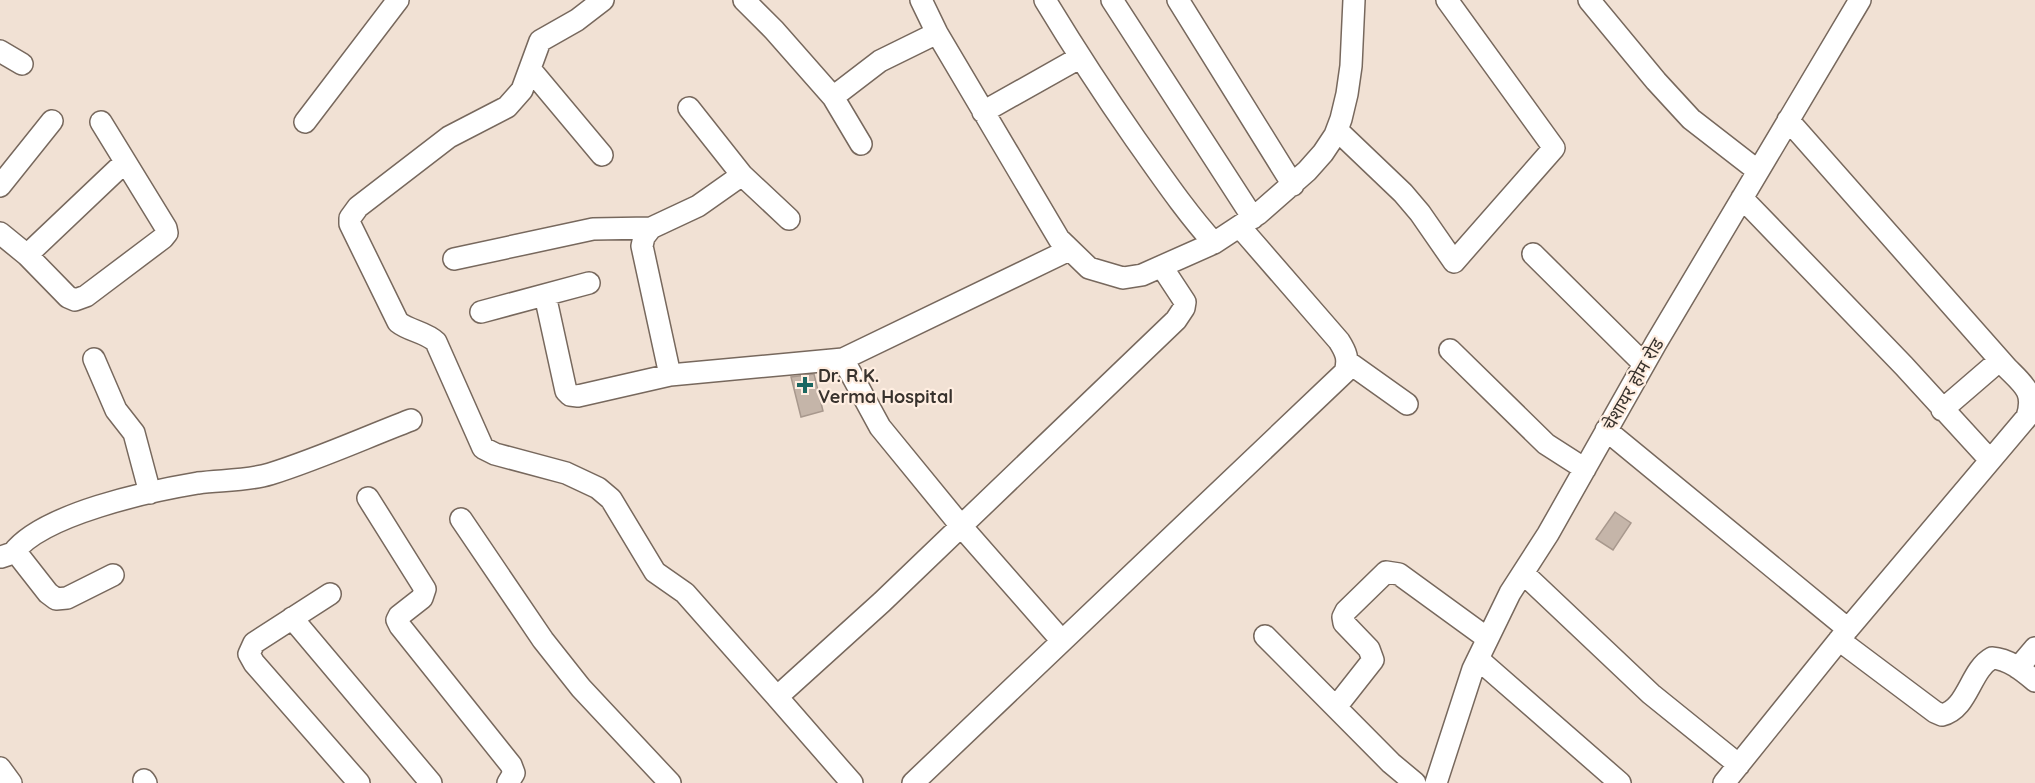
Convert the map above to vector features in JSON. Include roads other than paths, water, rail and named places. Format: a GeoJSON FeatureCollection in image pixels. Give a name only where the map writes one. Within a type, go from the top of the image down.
{"type":"FeatureCollection","features":[{"type":"Feature","properties":{"kind":"street"},"geometry":{"type":"LineString","coordinates":[[305,122],[398,0]]}},
{"type":"Feature","properties":{"kind":"street"},"geometry":{"type":"LineString","coordinates":[[603,0],[576,20],[540,41],[522,90],[507,106],[449,137],[358,207],[350,218],[353,233],[398,322],[404,327],[431,337],[436,342],[483,448],[495,454],[566,473],[598,488],[611,499],[656,572],[685,593],[852,783]]}},
{"type":"Feature","properties":{"kind":"street"},"geometry":{"type":"LineString","coordinates":[[744,0],[833,96],[861,144]]}},
{"type":"Feature","properties":{"kind":"street"},"geometry":{"type":"LineString","coordinates":[[921,0],[937,33],[1059,239],[1089,268],[1123,278],[1142,275],[1214,243],[1246,223],[1293,184],[1323,153],[1337,130],[1347,94],[1352,66],[1354,0]]}},
{"type":"Feature","properties":{"kind":"street"},"geometry":{"type":"LineString","coordinates":[[1046,0],[1079,58],[1165,181],[1214,243]]}},
{"type":"Feature","properties":{"kind":"street"},"geometry":{"type":"LineString","coordinates":[[913,783],[1333,384],[1345,372],[1348,362],[1339,341],[1246,223],[1112,0]]}},
{"type":"Feature","properties":{"kind":"street"},"geometry":{"type":"LineString","coordinates":[[1178,0],[1293,184]]}},
{"type":"Feature","properties":{"kind":"street"},"geometry":{"type":"LineString","coordinates":[[1337,130],[1403,193],[1454,262],[1516,194],[1554,148],[1447,0]]}},
{"type":"Feature","properties":{"kind":"street","name":"चेशायर होम रोड"},"geometry":{"type":"LineString","coordinates":[[1436,783],[1478,658],[1510,593],[1548,534],[1644,364],[1860,0]]}},
{"type":"Feature","properties":{"kind":"street"},"geometry":{"type":"LineString","coordinates":[[1595,2],[1656,81],[1691,119],[1758,171]]}},
{"type":"Feature","properties":{"kind":"street"},"geometry":{"type":"LineString","coordinates":[[833,96],[880,61],[937,33]]}},
{"type":"Feature","properties":{"kind":"street"},"geometry":{"type":"LineString","coordinates":[[0,51],[22,64]]}},
{"type":"Feature","properties":{"kind":"street"},"geometry":{"type":"LineString","coordinates":[[983,112],[1079,58]]}},
{"type":"Feature","properties":{"kind":"street"},"geometry":{"type":"LineString","coordinates":[[530,69],[602,155]]}},
{"type":"Feature","properties":{"kind":"street"},"geometry":{"type":"LineString","coordinates":[[689,108],[742,175],[789,219]]}},
{"type":"Feature","properties":{"kind":"street"},"geometry":{"type":"LineString","coordinates":[[1724,783],[1843,635],[2027,417],[2032,405],[2031,396],[2025,387],[1788,120]]}},
{"type":"Feature","properties":{"kind":"street"},"geometry":{"type":"LineString","coordinates":[[0,186],[52,122]]}},
{"type":"Feature","properties":{"kind":"street"},"geometry":{"type":"LineString","coordinates":[[0,233],[27,255],[68,297],[79,299],[163,238],[167,233],[166,228],[124,163],[101,122]]}},
{"type":"Feature","properties":{"kind":"street"},"geometry":{"type":"LineString","coordinates":[[27,255],[124,163]]}},
{"type":"Feature","properties":{"kind":"street"},"geometry":{"type":"LineString","coordinates":[[454,259],[593,229],[651,228],[698,206],[742,175]]}},
{"type":"Feature","properties":{"kind":"street"},"geometry":{"type":"LineString","coordinates":[[1742,198],[1904,366],[1990,460]]}},
{"type":"Feature","properties":{"kind":"street"},"geometry":{"type":"LineString","coordinates":[[651,228],[644,237],[642,246],[670,375]]}},
{"type":"Feature","properties":{"kind":"street"},"geometry":{"type":"LineString","coordinates":[[545,295],[564,386],[568,393],[578,396],[670,375],[843,359],[1069,250]]}},
{"type":"Feature","properties":{"kind":"street"},"geometry":{"type":"LineString","coordinates":[[1533,254],[1644,364]]}},
{"type":"Feature","properties":{"kind":"street"},"geometry":{"type":"LineString","coordinates":[[777,697],[882,602],[1181,314],[1185,302],[1162,267]]}},
{"type":"Feature","properties":{"kind":"street"},"geometry":{"type":"LineString","coordinates":[[481,312],[589,284]]}},
{"type":"Feature","properties":{"kind":"street"},"geometry":{"type":"LineString","coordinates":[[1450,350],[1546,444],[1585,469]]}},
{"type":"Feature","properties":{"kind":"street"},"geometry":{"type":"LineString","coordinates":[[94,359],[116,410],[134,432],[150,493]]}},
{"type":"Feature","properties":{"kind":"street"},"geometry":{"type":"LineString","coordinates":[[843,359],[880,427],[961,526],[1062,641]]}},
{"type":"Feature","properties":{"kind":"street"},"geometry":{"type":"LineString","coordinates":[[1942,410],[2000,360]]}},
{"type":"Feature","properties":{"kind":"street"},"geometry":{"type":"LineString","coordinates":[[1348,362],[1407,404]]}},
{"type":"Feature","properties":{"kind":"street"},"geometry":{"type":"LineString","coordinates":[[7,555],[32,535],[93,508],[198,483],[268,475],[411,420]]}},
{"type":"Feature","properties":{"kind":"street"},"geometry":{"type":"LineString","coordinates":[[1606,430],[1935,712],[1942,715],[1955,710],[1992,658],[2018,668],[2035,681]]}},
{"type":"Feature","properties":{"kind":"street"},"geometry":{"type":"LineString","coordinates":[[368,498],[426,589],[422,598],[399,616],[400,626],[511,765],[514,773],[508,783]]}},
{"type":"Feature","properties":{"kind":"street"},"geometry":{"type":"LineString","coordinates":[[461,519],[549,648],[581,688],[670,783]]}},
{"type":"Feature","properties":{"kind":"street"},"geometry":{"type":"LineString","coordinates":[[7,555],[23,560],[48,593],[56,599],[67,598],[113,575]]}},
{"type":"Feature","properties":{"kind":"street"},"geometry":{"type":"LineString","coordinates":[[1336,707],[1373,660],[1369,649],[1344,623],[1343,617],[1346,611],[1386,572],[1399,574],[1487,638]]}},
{"type":"Feature","properties":{"kind":"street"},"geometry":{"type":"LineString","coordinates":[[1523,573],[1651,694],[1738,765]]}},
{"type":"Feature","properties":{"kind":"street"},"geometry":{"type":"LineString","coordinates":[[330,594],[254,644],[249,650],[250,657],[359,783]]}},
{"type":"Feature","properties":{"kind":"street"},"geometry":{"type":"LineString","coordinates":[[292,618],[431,783]]}},
{"type":"Feature","properties":{"kind":"street"},"geometry":{"type":"LineString","coordinates":[[1265,636],[1391,763],[1415,783]]}},
{"type":"Feature","properties":{"kind":"street"},"geometry":{"type":"LineString","coordinates":[[2018,668],[2035,648]]}},
{"type":"Feature","properties":{"kind":"street"},"geometry":{"type":"LineString","coordinates":[[1478,658],[1620,783]]}},
{"type":"Feature","properties":{"kind":"street"},"geometry":{"type":"LineString","coordinates":[[0,768],[10,783]]}},
{"type":"Feature","properties":{"kind":"place","name":"Dr. R.K. Verma Hospital"},"geometry":{"type":"Point","coordinates":[805,385]}}]}
